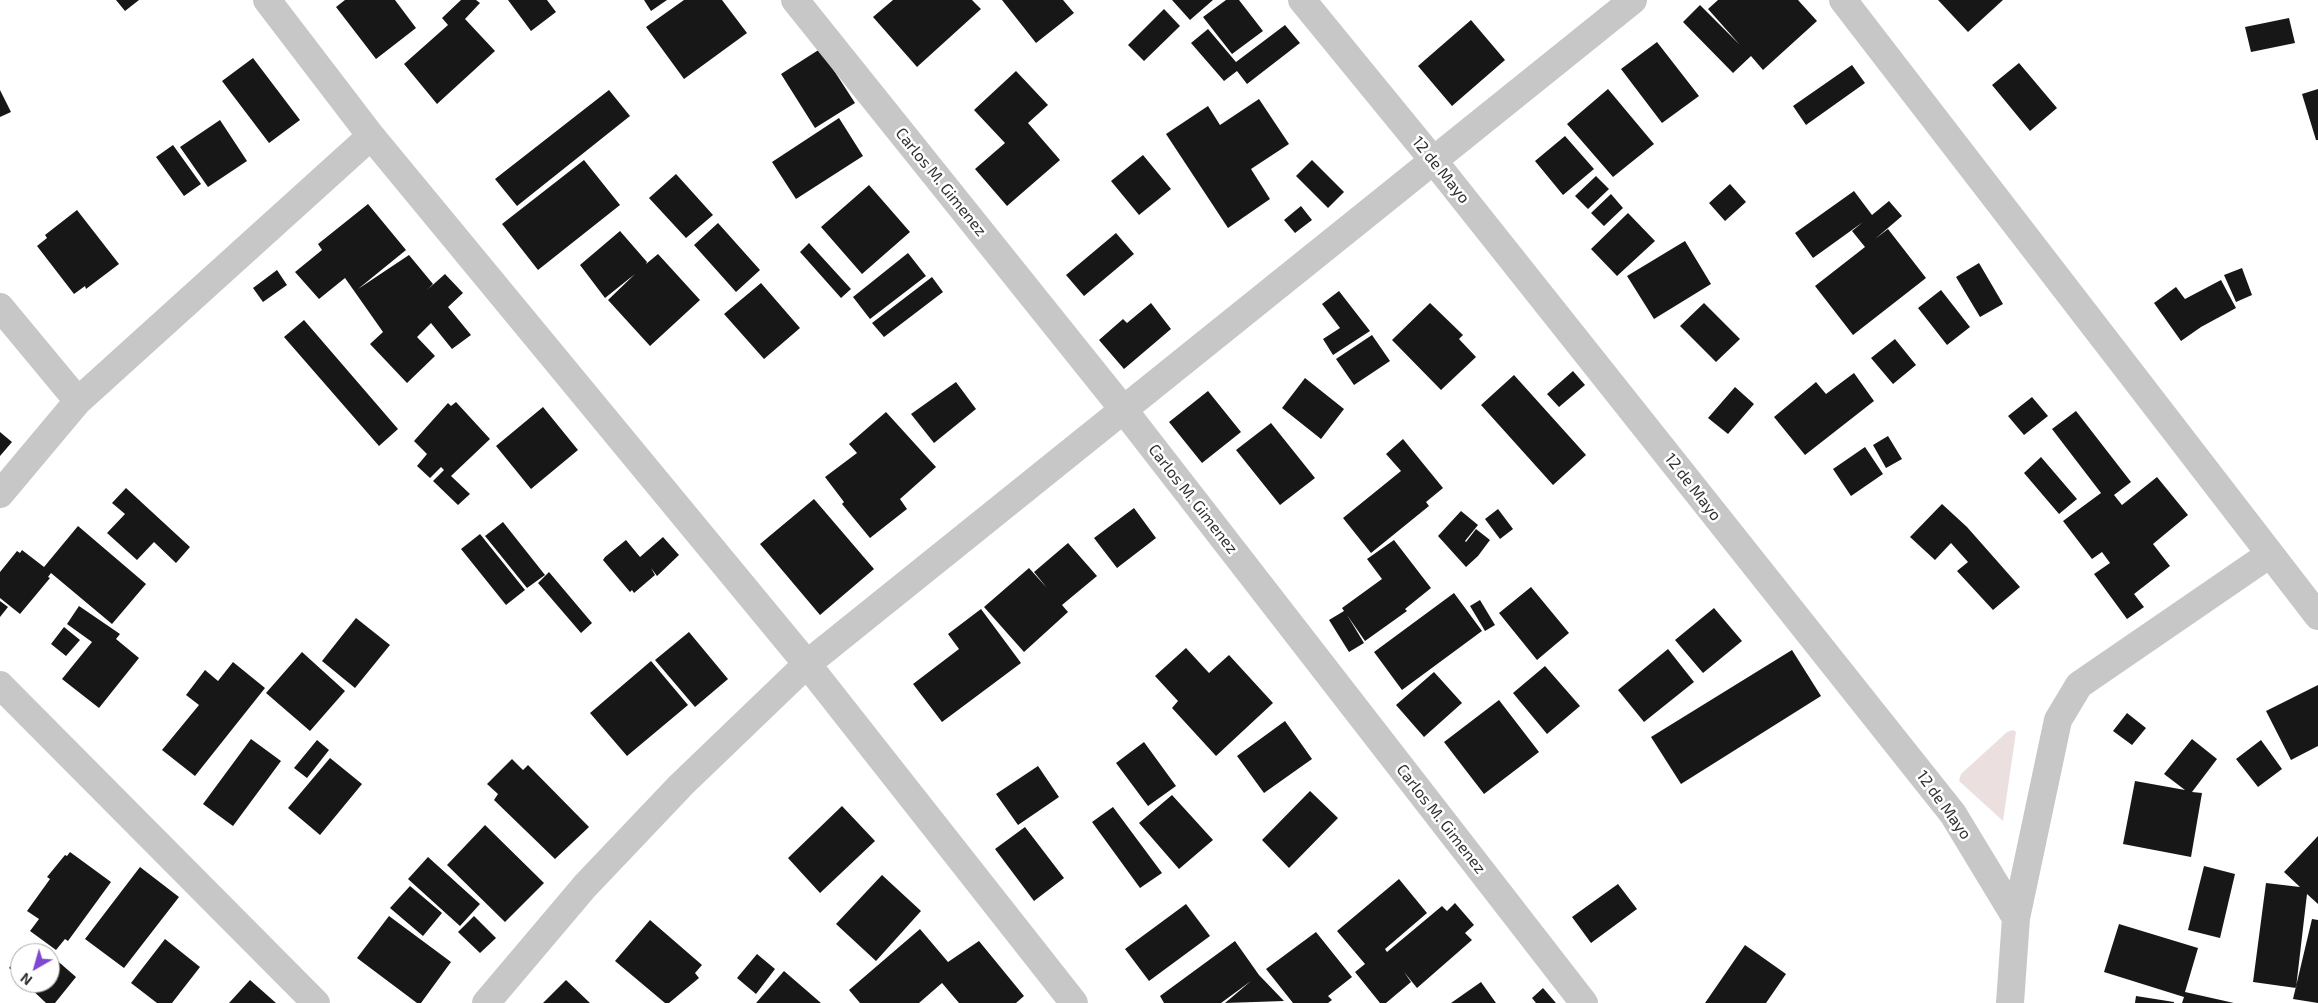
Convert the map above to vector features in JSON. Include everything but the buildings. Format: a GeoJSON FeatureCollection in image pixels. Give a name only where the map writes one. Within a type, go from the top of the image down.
{"type":"FeatureCollection","features":[{"type":"Feature","properties":{"kind":"street"},"geometry":{"type":"LineString","coordinates":[[267,0],[371,136],[806,664],[1074,1003]]}},
{"type":"Feature","properties":{"kind":"street","name":"Carlos M. Gimenez"},"geometry":{"type":"LineString","coordinates":[[795,0],[1123,410],[1584,1003]]}},
{"type":"Feature","properties":{"kind":"street","name":"12 de Mayo"},"geometry":{"type":"LineString","coordinates":[[1302,0],[1433,160],[1954,814],[2016,918]]}},
{"type":"Feature","properties":{"kind":"street"},"geometry":{"type":"LineString","coordinates":[[486,1003],[585,886],[681,785],[806,664],[1633,0]]}},
{"type":"Feature","properties":{"kind":"street"},"geometry":{"type":"LineString","coordinates":[[1842,0],[2318,616]]}},
{"type":"Feature","properties":{"kind":"street"},"geometry":{"type":"LineString","coordinates":[[0,494],[78,401],[371,136]]}},
{"type":"Feature","properties":{"kind":"street"},"geometry":{"type":"LineString","coordinates":[[0,307],[78,401]]}},
{"type":"Feature","properties":{"kind":"street"},"geometry":{"type":"LineString","coordinates":[[2010,1003],[2016,918],[2058,720],[2079,685],[2270,554]]}},
{"type":"Feature","properties":{"kind":"street"},"geometry":{"type":"LineString","coordinates":[[0,685],[316,1003]]}},
{"type":"Feature","properties":{"kind":"shaded area"},"geometry":{"type":"Polygon","coordinates":[[[2013,730],[2016,732],[2003,821],[1959,781],[1961,774],[2007,732],[2013,730]]]}}]}
